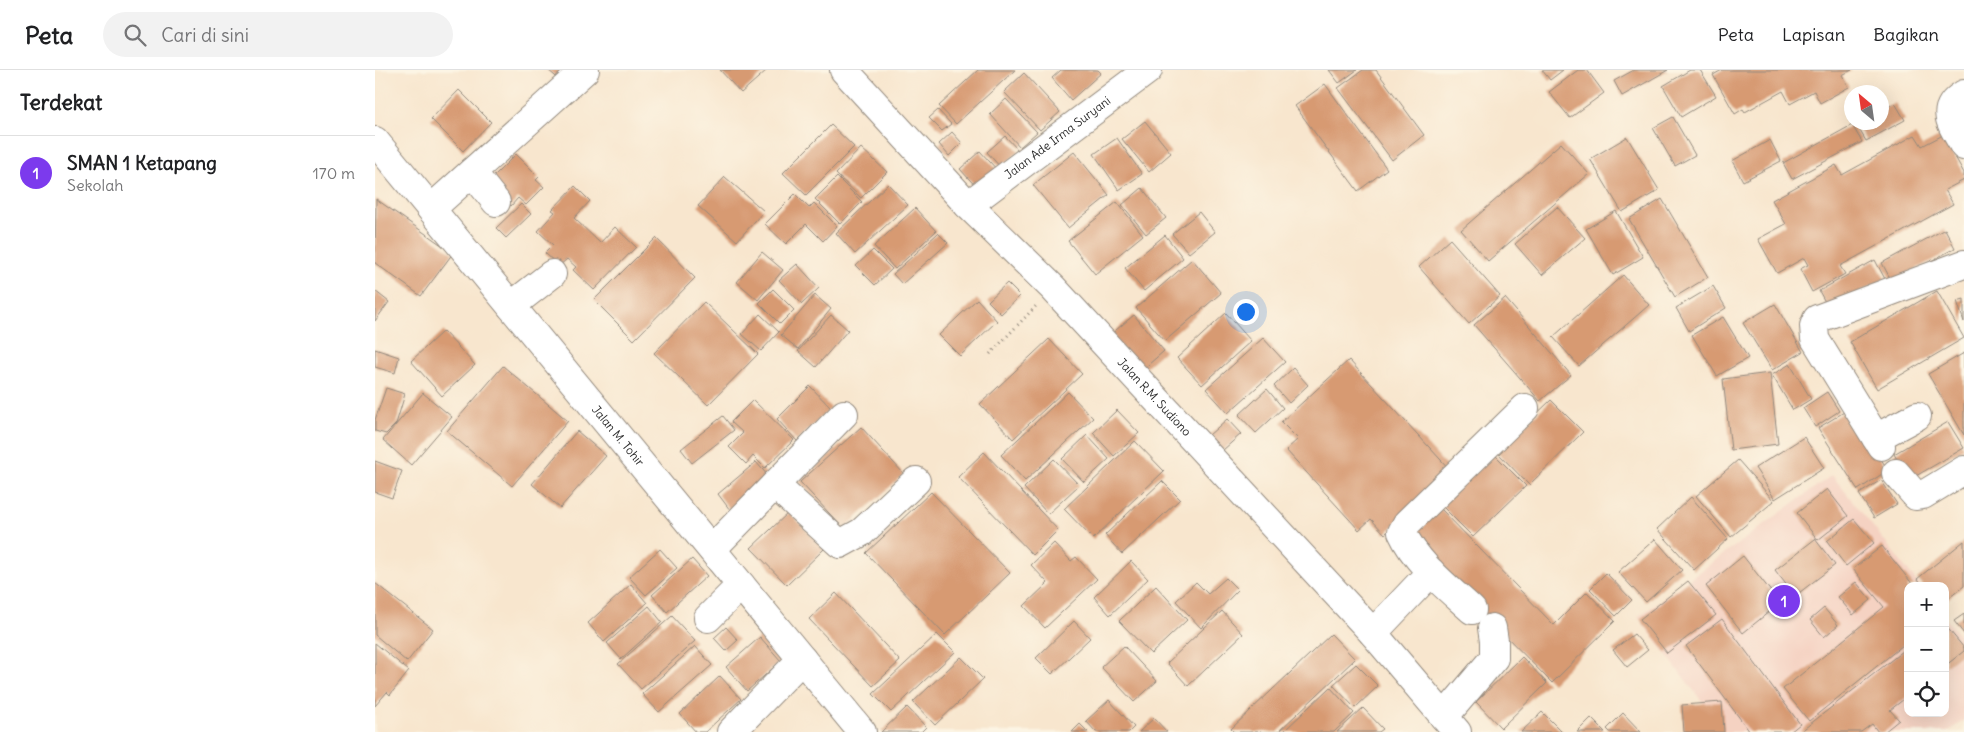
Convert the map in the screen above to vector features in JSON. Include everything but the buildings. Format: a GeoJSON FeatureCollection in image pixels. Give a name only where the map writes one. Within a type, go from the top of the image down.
{"type":"FeatureCollection","features":[{"type":"Feature","properties":{"kind":"street"},"geometry":{"type":"LineString","coordinates":[[431,209],[585,70]]}},
{"type":"Feature","properties":{"kind":"street","name":"Jalan R.M. Sudiono"},"geometry":{"type":"LineString","coordinates":[[844,70],[968,205],[1053,288],[1373,633],[1451,725]]}},
{"type":"Feature","properties":{"kind":"street","name":"Jalan Ade Irma Suryani"},"geometry":{"type":"LineString","coordinates":[[968,205],[1148,70]]}},
{"type":"Feature","properties":{"kind":"street"},"geometry":{"type":"LineString","coordinates":[[1964,94],[1952,101],[1948,110],[1951,121],[1964,146]]}},
{"type":"Feature","properties":{"kind":"street","name":"Jalan M. Tohir"},"geometry":{"type":"LineString","coordinates":[[375,141],[862,732]]}},
{"type":"Feature","properties":{"kind":"street"},"geometry":{"type":"LineString","coordinates":[[472,172],[496,202]]}},
{"type":"Feature","properties":{"kind":"street"},"geometry":{"type":"LineString","coordinates":[[1917,416],[1879,442],[1815,339],[1813,326],[1817,319],[1964,264]]}},
{"type":"Feature","properties":{"kind":"street"},"geometry":{"type":"LineString","coordinates":[[511,306],[552,274]]}},
{"type":"Feature","properties":{"kind":"street"},"geometry":{"type":"LineString","coordinates":[[1451,725],[1494,658],[1494,641],[1482,619],[1431,572],[1406,541],[1402,532],[1407,523],[1525,408]]}},
{"type":"Feature","properties":{"kind":"street"},"geometry":{"type":"LineString","coordinates":[[712,549],[844,414]]}},
{"type":"Feature","properties":{"kind":"street"},"geometry":{"type":"LineString","coordinates":[[1896,473],[1916,496],[1923,495],[1964,470]]}},
{"type":"Feature","properties":{"kind":"street"},"geometry":{"type":"LineString","coordinates":[[775,485],[840,544],[862,532],[916,481]]}},
{"type":"Feature","properties":{"kind":"street"},"geometry":{"type":"LineString","coordinates":[[1373,633],[1431,572]]}},
{"type":"Feature","properties":{"kind":"street"},"geometry":{"type":"LineString","coordinates":[[707,618],[741,585]]}},
{"type":"Feature","properties":{"kind":"street"},"geometry":{"type":"LineString","coordinates":[[731,732],[802,659]]}},
{"type":"Feature","properties":{"kind":"path"},"geometry":{"type":"LineString","coordinates":[[990,354],[1053,288]]}},
{"type":"Feature","properties":{"kind":"shaded area"},"geometry":{"type":"Polygon","coordinates":[[[1832,475],[1917,582],[1904,582],[1904,717],[1949,717],[1949,623],[1964,642],[1964,720],[1948,732],[1725,732],[1638,617],[1832,475]]]}},
{"type":"Feature","properties":{"kind":"place","name":"SMAN 1 Ketapang"},"geometry":{"type":"Point","coordinates":[1784,601]}}]}
